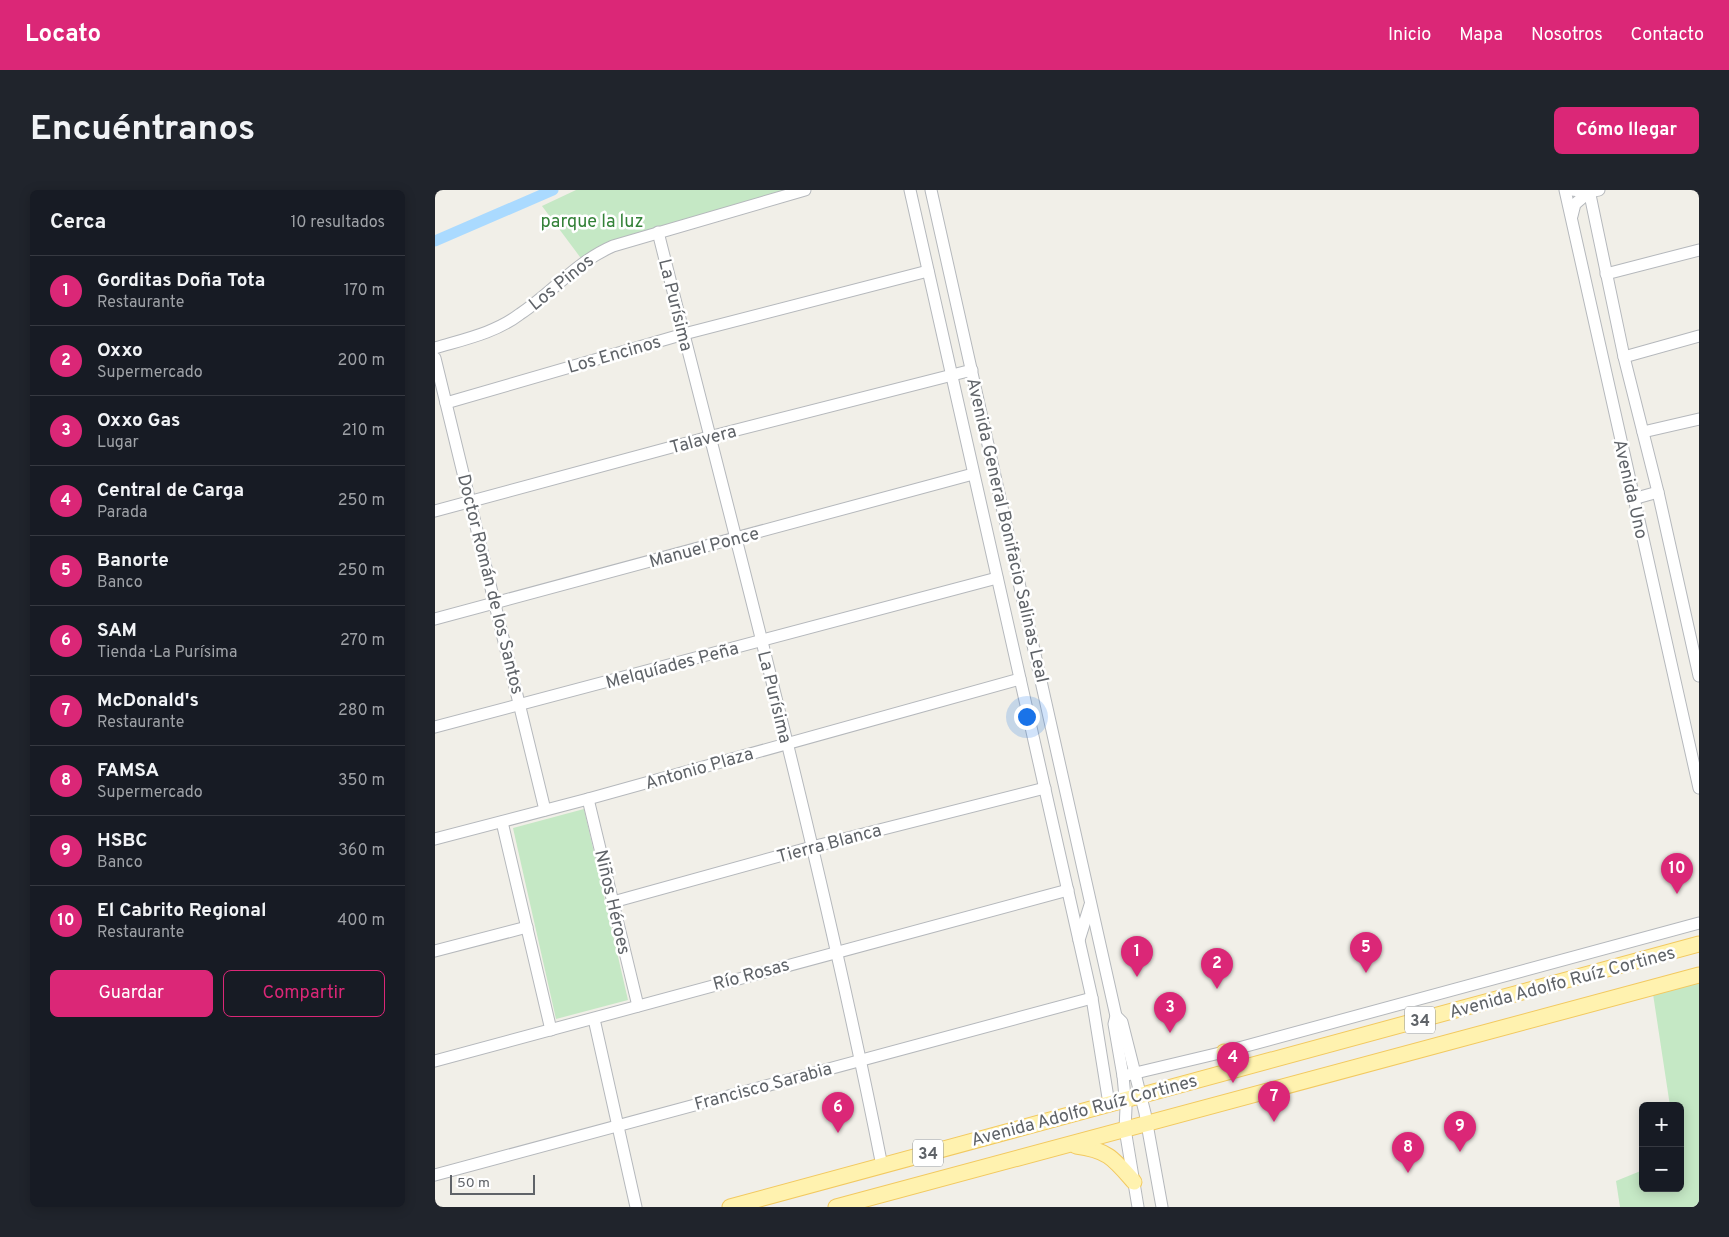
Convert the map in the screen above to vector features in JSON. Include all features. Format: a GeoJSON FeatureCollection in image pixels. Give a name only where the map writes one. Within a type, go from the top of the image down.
{"type":"FeatureCollection","features":[{"type":"Feature","properties":{"kind":"main road","name":"Avenida Adolfo Ruíz Cortines"},"geometry":{"type":"LineString","coordinates":[[730,1207],[1141,1096],[1229,1070],[1699,944]]}},
{"type":"Feature","properties":{"kind":"main road","name":"Avenida Adolfo Ruíz Cortines"},"geometry":{"type":"LineString","coordinates":[[836,1207],[1699,975]]}},
{"type":"Feature","properties":{"kind":"main road"},"geometry":{"type":"LineString","coordinates":[[1224,1052],[1229,1070]]}},
{"type":"Feature","properties":{"kind":"main road"},"geometry":{"type":"LineString","coordinates":[[1070,1145],[1105,1152],[1115,1160],[1134,1182]]}},
{"type":"Feature","properties":{"kind":"street","name":"Los Pinos"},"geometry":{"type":"LineString","coordinates":[[435,348],[489,332],[506,324],[597,252],[658,232],[805,190]]}},
{"type":"Feature","properties":{"kind":"street"},"geometry":{"type":"LineString","coordinates":[[910,190],[1068,890],[1091,998],[1109,1104]]}},
{"type":"Feature","properties":{"kind":"street","name":"Avenida General Bonifacio Salinas Leal"},"geometry":{"type":"LineString","coordinates":[[931,190],[1116,1016],[1114,1024],[1123,1076],[1125,1129],[1138,1207]]}},
{"type":"Feature","properties":{"kind":"street","name":"Avenida Uno"},"geometry":{"type":"LineString","coordinates":[[1565,190],[1699,787]]}},
{"type":"Feature","properties":{"kind":"street"},"geometry":{"type":"LineString","coordinates":[[1572,190],[1592,191]]}},
{"type":"Feature","properties":{"kind":"street"},"geometry":{"type":"LineString","coordinates":[[1572,217],[1575,204],[1592,191]]}},
{"type":"Feature","properties":{"kind":"street","name":"Avenida Uno"},"geometry":{"type":"LineString","coordinates":[[1592,191],[1606,274],[1624,357],[1658,492],[1699,676]]}},
{"type":"Feature","properties":{"kind":"street","name":"La Purísima"},"geometry":{"type":"LineString","coordinates":[[658,232],[812,847],[861,1060],[882,1166]]}},
{"type":"Feature","properties":{"kind":"street"},"geometry":{"type":"LineString","coordinates":[[1606,274],[1699,250]]}},
{"type":"Feature","properties":{"kind":"street","name":"Los Encinos"},"geometry":{"type":"LineString","coordinates":[[446,403],[683,334],[928,270]]}},
{"type":"Feature","properties":{"kind":"street"},"geometry":{"type":"LineString","coordinates":[[1624,357],[1699,336]]}},
{"type":"Feature","properties":{"kind":"street","name":"Doctor Román de los Santos"},"geometry":{"type":"LineString","coordinates":[[435,358],[521,705],[545,810]]}},
{"type":"Feature","properties":{"kind":"street","name":"Talavera"},"geometry":{"type":"LineString","coordinates":[[435,511],[709,437],[972,370]]}},
{"type":"Feature","properties":{"kind":"street"},"geometry":{"type":"LineString","coordinates":[[1643,432],[1699,419]]}},
{"type":"Feature","properties":{"kind":"street","name":"Manuel Ponce"},"geometry":{"type":"LineString","coordinates":[[435,619],[973,474]]}},
{"type":"Feature","properties":{"kind":"street"},"geometry":{"type":"LineString","coordinates":[[1633,499],[1658,492]]}},
{"type":"Feature","properties":{"kind":"street","name":"Melquíades Peña"},"geometry":{"type":"LineString","coordinates":[[435,727],[997,578]]}},
{"type":"Feature","properties":{"kind":"street","name":"Antonio Plaza"},"geometry":{"type":"LineString","coordinates":[[435,839],[588,800],[1020,679]]}},
{"type":"Feature","properties":{"kind":"street"},"geometry":{"type":"LineString","coordinates":[[1026,704],[1046,698]]}},
{"type":"Feature","properties":{"kind":"street","name":"Tierra Blanca"},"geometry":{"type":"LineString","coordinates":[[613,902],[812,847],[1045,788]]}},
{"type":"Feature","properties":{"kind":"street","name":"Niños Héroes"},"geometry":{"type":"LineString","coordinates":[[588,800],[638,1006]]}},
{"type":"Feature","properties":{"kind":"street"},"geometry":{"type":"LineString","coordinates":[[502,822],[551,1030]]}},
{"type":"Feature","properties":{"kind":"street","name":"Río Rosas"},"geometry":{"type":"LineString","coordinates":[[435,1061],[836,951],[1068,890]]}},
{"type":"Feature","properties":{"kind":"street"},"geometry":{"type":"LineString","coordinates":[[1078,940],[1090,903]]}},
{"type":"Feature","properties":{"kind":"street"},"geometry":{"type":"LineString","coordinates":[[1123,1076],[1224,1052],[1699,923]]}},
{"type":"Feature","properties":{"kind":"street"},"geometry":{"type":"LineString","coordinates":[[435,951],[527,927]]}},
{"type":"Feature","properties":{"kind":"street","name":"Francisco Sarabia"},"geometry":{"type":"LineString","coordinates":[[435,1175],[1091,998]]}},
{"type":"Feature","properties":{"kind":"street","name":"Avenida General Bonifacio Salinas Leal"},"geometry":{"type":"LineString","coordinates":[[1116,1016],[1122,1022],[1141,1096],[1162,1207]]}},
{"type":"Feature","properties":{"kind":"street"},"geometry":{"type":"LineString","coordinates":[[593,1019],[636,1207]]}},
{"type":"Feature","properties":{"kind":"green space","name":"parque la luz"},"geometry":{"type":"Polygon","coordinates":[[[576,190],[793,190],[583,261],[542,206],[576,190]]]}},
{"type":"Feature","properties":{"kind":"green space"},"geometry":{"type":"Polygon","coordinates":[[[584,809],[628,1000],[556,1019],[513,828],[584,809]]]}},
{"type":"Feature","properties":{"kind":"green space"},"geometry":{"type":"Polygon","coordinates":[[[1699,981],[1699,1207],[1620,1207],[1616,1181],[1639,1172],[1639,1192],[1684,1192],[1684,1102],[1669,1102],[1653,994],[1699,981]]]}},
{"type":"Feature","properties":{"kind":"waterway"},"geometry":{"type":"LineString","coordinates":[[435,241],[553,190]]}},
{"type":"Feature","properties":{"kind":"place","name":"El Cabrito Regional"},"geometry":{"type":"Point","coordinates":[1677,894]}},
{"type":"Feature","properties":{"kind":"place","name":"Banorte"},"geometry":{"type":"Point","coordinates":[1366,973]}},
{"type":"Feature","properties":{"kind":"place","name":"Gorditas Doña Tota"},"geometry":{"type":"Point","coordinates":[1137,977]}},
{"type":"Feature","properties":{"kind":"place","name":"Oxxo"},"geometry":{"type":"Point","coordinates":[1217,989]}},
{"type":"Feature","properties":{"kind":"place","name":"Oxxo Gas"},"geometry":{"type":"Point","coordinates":[1170,1033]}},
{"type":"Feature","properties":{"kind":"place","name":"Central de Carga"},"geometry":{"type":"Point","coordinates":[1233,1083]}},
{"type":"Feature","properties":{"kind":"place","name":"McDonald's"},"geometry":{"type":"Point","coordinates":[1274,1122]}},
{"type":"Feature","properties":{"kind":"place","name":"SAM"},"geometry":{"type":"Point","coordinates":[838,1133]}},
{"type":"Feature","properties":{"kind":"place","name":"HSBC"},"geometry":{"type":"Point","coordinates":[1460,1152]}},
{"type":"Feature","properties":{"kind":"place","name":"FAMSA"},"geometry":{"type":"Point","coordinates":[1408,1173]}}]}
